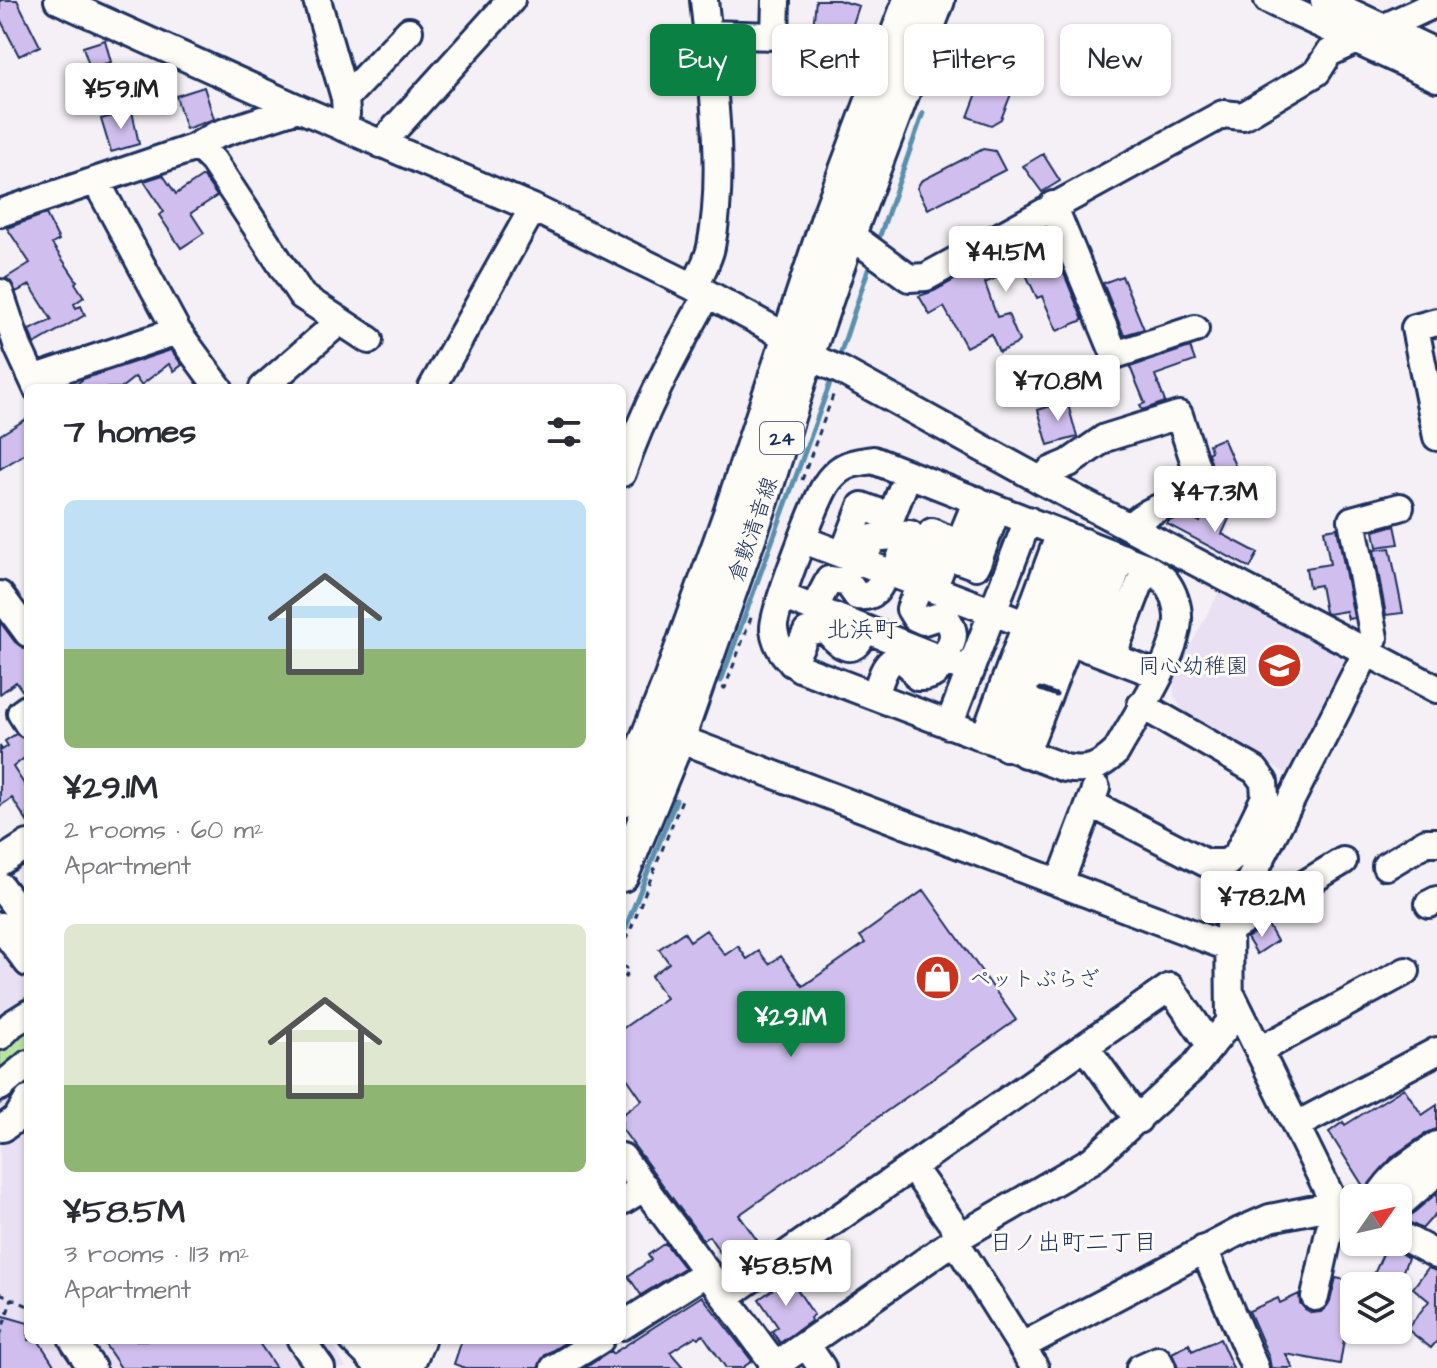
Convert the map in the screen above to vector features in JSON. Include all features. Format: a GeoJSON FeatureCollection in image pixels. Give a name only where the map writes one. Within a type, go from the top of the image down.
{"type":"FeatureCollection","features":[{"type":"Feature","properties":{"kind":"main road","name":"倉敷清音線"},"geometry":{"type":"LineString","coordinates":[[856,239],[910,0]]}},
{"type":"Feature","properties":{"kind":"main road","name":"倉敷清音線"},"geometry":{"type":"LineString","coordinates":[[626,862],[730,514],[810,355],[856,239],[938,0]]}},
{"type":"Feature","properties":{"kind":"main road","name":"倉敷清音線"},"geometry":{"type":"LineString","coordinates":[[626,794],[665,734]]}},
{"type":"Feature","properties":{"kind":"main road"},"geometry":{"type":"LineString","coordinates":[[380,1368],[389,1344]]}},
{"type":"Feature","properties":{"kind":"main road"},"geometry":{"type":"LineString","coordinates":[[406,1368],[416,1344]]}},
{"type":"Feature","properties":{"kind":"street"},"geometry":{"type":"LineString","coordinates":[[58,0],[298,108],[344,115],[533,208],[700,284],[810,355],[1046,475],[1369,647],[1437,689]]}},
{"type":"Feature","properties":{"kind":"street"},"geometry":{"type":"LineString","coordinates":[[317,0],[344,115]]}},
{"type":"Feature","properties":{"kind":"street"},"geometry":{"type":"LineString","coordinates":[[386,137],[511,0]]}},
{"type":"Feature","properties":{"kind":"street"},"geometry":{"type":"LineString","coordinates":[[704,0],[707,24]]}},
{"type":"Feature","properties":{"kind":"street"},"geometry":{"type":"LineString","coordinates":[[756,35],[775,36],[776,0]]}},
{"type":"Feature","properties":{"kind":"street"},"geometry":{"type":"LineString","coordinates":[[1268,0],[1437,78]]}},
{"type":"Feature","properties":{"kind":"street"},"geometry":{"type":"LineString","coordinates":[[1324,0],[1437,53]]}},
{"type":"Feature","properties":{"kind":"street"},"geometry":{"type":"LineString","coordinates":[[856,239],[909,278],[926,277],[1223,114],[1243,116],[1317,72],[1329,53],[1437,3]]}},
{"type":"Feature","properties":{"kind":"street"},"geometry":{"type":"LineString","coordinates":[[344,115],[409,31]]}},
{"type":"Feature","properties":{"kind":"street"},"geometry":{"type":"LineString","coordinates":[[626,462],[687,331],[710,252],[716,192],[712,96]]}},
{"type":"Feature","properties":{"kind":"street"},"geometry":{"type":"LineString","coordinates":[[0,213],[193,148],[216,135],[298,108]]}},
{"type":"Feature","properties":{"kind":"street"},"geometry":{"type":"LineString","coordinates":[[193,148],[203,151],[213,161],[302,296],[369,340]]}},
{"type":"Feature","properties":{"kind":"street"},"geometry":{"type":"LineString","coordinates":[[96,181],[177,331],[216,384]]}},
{"type":"Feature","properties":{"kind":"street"},"geometry":{"type":"LineString","coordinates":[[1053,205],[1115,355],[1195,329]]}},
{"type":"Feature","properties":{"kind":"street"},"geometry":{"type":"LineString","coordinates":[[434,384],[533,208]]}},
{"type":"Feature","properties":{"kind":"street"},"geometry":{"type":"LineString","coordinates":[[0,293],[18,347],[35,384],[177,331]]}},
{"type":"Feature","properties":{"kind":"street"},"geometry":{"type":"LineString","coordinates":[[268,384],[340,321]]}},
{"type":"Feature","properties":{"kind":"street"},"geometry":{"type":"LineString","coordinates":[[1437,322],[1415,328],[1437,437]]}},
{"type":"Feature","properties":{"kind":"street"},"geometry":{"type":"LineString","coordinates":[[1046,475],[1105,438],[1179,415],[1205,494],[1153,510],[1134,522]]}},
{"type":"Feature","properties":{"kind":"street"},"geometry":{"type":"LineString","coordinates":[[873,460],[908,474],[1146,567],[1165,580],[1179,615],[1177,634],[1159,675],[1116,752],[1097,768],[1082,771],[1065,768],[875,696],[792,663],[777,642],[773,625],[824,487],[837,472],[852,463],[873,460]]}},
{"type":"Feature","properties":{"kind":"street"},"geometry":{"type":"LineString","coordinates":[[852,559],[862,506],[891,517],[908,474]]}},
{"type":"Feature","properties":{"kind":"street"},"geometry":{"type":"LineString","coordinates":[[819,599],[829,580],[847,582],[857,596],[869,597],[909,580],[932,532],[959,544],[987,504]]}},
{"type":"Feature","properties":{"kind":"street"},"geometry":{"type":"LineString","coordinates":[[626,1169],[634,1194],[700,1276],[725,1297],[774,1367],[958,1238],[1092,1160],[1192,1069],[1230,1022],[1229,921],[1374,638],[1352,520],[1400,507]]}},
{"type":"Feature","properties":{"kind":"street"},"geometry":{"type":"LineString","coordinates":[[949,725],[1028,520]]}},
{"type":"Feature","properties":{"kind":"street"},"geometry":{"type":"LineString","coordinates":[[852,559],[873,538],[910,534],[910,609],[915,617],[924,621],[936,617],[947,619],[954,629],[953,639],[939,671],[928,678],[918,677],[901,658],[894,659],[888,664],[875,696]]}},
{"type":"Feature","properties":{"kind":"street"},"geometry":{"type":"LineString","coordinates":[[804,540],[1159,675]]}},
{"type":"Feature","properties":{"kind":"street"},"geometry":{"type":"LineString","coordinates":[[1005,746],[1025,625],[1092,546]]}},
{"type":"Feature","properties":{"kind":"street"},"geometry":{"type":"LineString","coordinates":[[1080,646],[1092,546]]}},
{"type":"Feature","properties":{"kind":"street"},"geometry":{"type":"LineString","coordinates":[[1080,646],[1092,546]]}},
{"type":"Feature","properties":{"kind":"street"},"geometry":{"type":"LineString","coordinates":[[1005,746],[1080,646],[1146,567]]}},
{"type":"Feature","properties":{"kind":"street"},"geometry":{"type":"LineString","coordinates":[[784,591],[819,599],[974,665]]}},
{"type":"Feature","properties":{"kind":"street"},"geometry":{"type":"LineString","coordinates":[[784,591],[865,629],[946,654]]}},
{"type":"Feature","properties":{"kind":"street"},"geometry":{"type":"LineString","coordinates":[[0,595],[24,628]]}},
{"type":"Feature","properties":{"kind":"street"},"geometry":{"type":"LineString","coordinates":[[792,663],[807,632],[825,628],[834,642],[841,647],[851,647],[860,641],[865,629]]}},
{"type":"Feature","properties":{"kind":"street"},"geometry":{"type":"LineString","coordinates":[[1090,803],[1206,863],[1227,863],[1238,853],[1265,797],[1264,782],[1255,770],[1141,705]]}},
{"type":"Feature","properties":{"kind":"street"},"geometry":{"type":"LineString","coordinates":[[665,734],[1060,882],[1229,938]]}},
{"type":"Feature","properties":{"kind":"street"},"geometry":{"type":"LineString","coordinates":[[1060,882],[1099,781],[1097,768]]}},
{"type":"Feature","properties":{"kind":"street"},"geometry":{"type":"LineString","coordinates":[[1386,866],[1426,842],[1437,842]]}},
{"type":"Feature","properties":{"kind":"street"},"geometry":{"type":"LineString","coordinates":[[0,862],[24,847]]}},
{"type":"Feature","properties":{"kind":"street"},"geometry":{"type":"LineString","coordinates":[[1229,938],[1343,861]]}},
{"type":"Feature","properties":{"kind":"street"},"geometry":{"type":"LineString","coordinates":[[0,886],[24,918]]}},
{"type":"Feature","properties":{"kind":"street"},"geometry":{"type":"LineString","coordinates":[[0,926],[24,958]]}},
{"type":"Feature","properties":{"kind":"street"},"geometry":{"type":"LineString","coordinates":[[1260,1050],[1406,971]]}},
{"type":"Feature","properties":{"kind":"street"},"geometry":{"type":"LineString","coordinates":[[725,1297],[1170,987],[1211,1046]]}},
{"type":"Feature","properties":{"kind":"street"},"geometry":{"type":"LineString","coordinates":[[1230,992],[1297,1125],[1340,1200]]}},
{"type":"Feature","properties":{"kind":"street"},"geometry":{"type":"LineString","coordinates":[[0,1036],[24,1017]]}},
{"type":"Feature","properties":{"kind":"street"},"geometry":{"type":"LineString","coordinates":[[1085,1046],[1138,1120]]}},
{"type":"Feature","properties":{"kind":"street"},"geometry":{"type":"LineString","coordinates":[[1297,1125],[1437,1051]]}},
{"type":"Feature","properties":{"kind":"street"},"geometry":{"type":"LineString","coordinates":[[0,1087],[24,1067]]}},
{"type":"Feature","properties":{"kind":"street"},"geometry":{"type":"LineString","coordinates":[[19,1128],[17,1118],[24,1107]]}},
{"type":"Feature","properties":{"kind":"street"},"geometry":{"type":"LineString","coordinates":[[1390,1184],[1396,1173],[1437,1145]]}},
{"type":"Feature","properties":{"kind":"street"},"geometry":{"type":"LineString","coordinates":[[912,1167],[1028,1357],[1204,1249],[1270,1218],[1340,1210]]}},
{"type":"Feature","properties":{"kind":"street"},"geometry":{"type":"LineString","coordinates":[[1412,1194],[1437,1172]]}},
{"type":"Feature","properties":{"kind":"street"},"geometry":{"type":"LineString","coordinates":[[1315,1297],[1340,1224]]}},
{"type":"Feature","properties":{"kind":"street"},"geometry":{"type":"LineString","coordinates":[[1412,1242],[1437,1255]]}},
{"type":"Feature","properties":{"kind":"street"},"geometry":{"type":"LineString","coordinates":[[1204,1249],[1255,1368]]}},
{"type":"Feature","properties":{"kind":"street"},"geometry":{"type":"LineString","coordinates":[[626,1323],[700,1276]]}},
{"type":"Feature","properties":{"kind":"street"},"geometry":{"type":"LineString","coordinates":[[76,1344],[92,1368]]}},
{"type":"Feature","properties":{"kind":"street"},"geometry":{"type":"LineString","coordinates":[[304,1344],[321,1368]]}},
{"type":"Feature","properties":{"kind":"street"},"geometry":{"type":"LineString","coordinates":[[357,1344],[380,1368]]}},
{"type":"Feature","properties":{"kind":"street"},"geometry":{"type":"LineString","coordinates":[[554,1368],[593,1344]]}},
{"type":"Feature","properties":{"kind":"street"},"geometry":{"type":"LineString","coordinates":[[806,1344],[822,1368]]}},
{"type":"Feature","properties":{"kind":"street"},"geometry":{"type":"LineString","coordinates":[[1140,1368],[1158,1360],[1162,1368]]}},
{"type":"Feature","properties":{"kind":"path"},"geometry":{"type":"LineString","coordinates":[[626,941],[685,791]]}},
{"type":"Feature","properties":{"kind":"path"},"geometry":{"type":"LineString","coordinates":[[0,1293],[24,1304]]}},
{"type":"Feature","properties":{"kind":"path"},"geometry":{"type":"LineString","coordinates":[[0,1336],[12,1298]]}},
{"type":"Feature","properties":{"kind":"shaded area"},"geometry":{"type":"Polygon","coordinates":[[[1223,585],[1351,651],[1347,658],[1353,661],[1294,778],[1184,713],[1174,696],[1173,678],[1223,585]]]}},
{"type":"Feature","properties":{"kind":"shaded area"},"geometry":{"type":"Polygon","coordinates":[[[0,903],[24,934],[24,1344],[333,1344],[346,1368],[0,1368],[0,903]]]}},
{"type":"Feature","properties":{"kind":"green space"},"geometry":{"type":"Polygon","coordinates":[[[24,999],[24,1087],[0,1104],[0,1014],[24,999]]]}},
{"type":"Feature","properties":{"kind":"building"},"geometry":{"type":"Polygon","coordinates":[[[0,0],[17,0],[40,46],[19,56],[0,19],[0,0]]]}},
{"type":"Feature","properties":{"kind":"building"},"geometry":{"type":"Polygon","coordinates":[[[816,0],[838,0],[859,6],[853,24],[813,24],[816,0]]]}},
{"type":"Feature","properties":{"kind":"building"},"geometry":{"type":"Polygon","coordinates":[[[105,40],[111,62],[90,68],[83,47],[105,40]]]}},
{"type":"Feature","properties":{"kind":"building"},"geometry":{"type":"Polygon","coordinates":[[[163,69],[170,93],[143,102],[135,78],[163,69]]]}},
{"type":"Feature","properties":{"kind":"building"},"geometry":{"type":"Polygon","coordinates":[[[204,87],[214,119],[186,129],[176,96],[204,87]]]}},
{"type":"Feature","properties":{"kind":"building"},"geometry":{"type":"Polygon","coordinates":[[[976,96],[1010,96],[1001,119],[991,125],[968,117],[976,96]]]}},
{"type":"Feature","properties":{"kind":"building"},"geometry":{"type":"Polygon","coordinates":[[[132,111],[139,144],[111,152],[101,119],[132,111]]]}},
{"type":"Feature","properties":{"kind":"building"},"geometry":{"type":"Polygon","coordinates":[[[983,149],[995,151],[1005,170],[928,209],[917,188],[921,181],[983,149]]]}},
{"type":"Feature","properties":{"kind":"building"},"geometry":{"type":"Polygon","coordinates":[[[1043,154],[1060,181],[1042,192],[1023,166],[1043,154]]]}},
{"type":"Feature","properties":{"kind":"building"},"geometry":{"type":"Polygon","coordinates":[[[163,175],[176,194],[203,176],[217,196],[191,213],[204,233],[181,248],[159,215],[164,212],[144,181],[163,175]]]}},
{"type":"Feature","properties":{"kind":"building"},"geometry":{"type":"Polygon","coordinates":[[[46,214],[59,240],[52,244],[84,297],[74,304],[76,308],[81,306],[85,315],[34,344],[29,330],[52,320],[30,285],[16,292],[6,278],[30,263],[7,228],[46,214]]]}},
{"type":"Feature","properties":{"kind":"building"},"geometry":{"type":"Polygon","coordinates":[[[1046,230],[1083,320],[1057,331],[1042,296],[1037,298],[1022,266],[985,283],[997,317],[1008,314],[1019,341],[1015,345],[999,352],[991,334],[966,347],[944,307],[930,315],[919,296],[934,291],[1046,230]]]}},
{"type":"Feature","properties":{"kind":"building"},"geometry":{"type":"Polygon","coordinates":[[[1122,276],[1144,329],[1124,335],[1103,283],[1122,276]]]}},
{"type":"Feature","properties":{"kind":"building"},"geometry":{"type":"Polygon","coordinates":[[[1190,347],[1195,361],[1155,375],[1165,402],[1142,410],[1140,405],[1145,403],[1130,367],[1190,347]]]}},
{"type":"Feature","properties":{"kind":"building"},"geometry":{"type":"Polygon","coordinates":[[[171,350],[182,365],[174,371],[169,364],[142,384],[135,377],[126,384],[77,384],[83,379],[171,350]]]}},
{"type":"Feature","properties":{"kind":"building"},"geometry":{"type":"Polygon","coordinates":[[[1067,401],[1077,437],[1048,445],[1038,410],[1067,401]]]}},
{"type":"Feature","properties":{"kind":"building"},"geometry":{"type":"Polygon","coordinates":[[[24,420],[24,454],[0,469],[0,435],[24,420]]]}},
{"type":"Feature","properties":{"kind":"building"},"geometry":{"type":"Polygon","coordinates":[[[1223,438],[1240,477],[1219,486],[1208,453],[1211,451],[1209,444],[1223,438]]]}},
{"type":"Feature","properties":{"kind":"building"},"geometry":{"type":"Polygon","coordinates":[[[1217,504],[1232,512],[1222,534],[1258,553],[1250,568],[1167,524],[1188,515],[1200,522],[1206,510],[1217,504]]]}},
{"type":"Feature","properties":{"kind":"building"},"geometry":{"type":"Polygon","coordinates":[[[1395,525],[1399,544],[1377,547],[1374,531],[1395,525]]]}},
{"type":"Feature","properties":{"kind":"building"},"geometry":{"type":"Polygon","coordinates":[[[1337,528],[1354,618],[1348,619],[1346,611],[1325,612],[1320,585],[1309,587],[1306,568],[1330,564],[1324,530],[1337,528]]]}},
{"type":"Feature","properties":{"kind":"building"},"geometry":{"type":"Polygon","coordinates":[[[1390,548],[1403,613],[1386,615],[1374,550],[1390,548]]]}},
{"type":"Feature","properties":{"kind":"building"},"geometry":{"type":"Polygon","coordinates":[[[0,622],[15,642],[24,648],[24,693],[16,682],[0,694],[0,622]]]}},
{"type":"Feature","properties":{"kind":"building"},"geometry":{"type":"Polygon","coordinates":[[[16,734],[24,738],[24,758],[13,767],[24,784],[24,817],[12,798],[0,806],[0,746],[2,750],[8,746],[5,741],[16,734]]]}},
{"type":"Feature","properties":{"kind":"building"},"geometry":{"type":"Polygon","coordinates":[[[924,890],[1016,1020],[739,1215],[764,1250],[729,1275],[721,1263],[725,1260],[709,1236],[703,1240],[626,1134],[626,1112],[642,1100],[626,1077],[626,1026],[666,998],[651,976],[669,963],[659,949],[684,932],[690,941],[706,930],[725,955],[738,946],[747,959],[759,951],[769,964],[781,956],[803,986],[865,943],[860,936],[924,890]]]}},
{"type":"Feature","properties":{"kind":"building"},"geometry":{"type":"Polygon","coordinates":[[[1268,925],[1277,941],[1257,954],[1247,938],[1268,925]]]}},
{"type":"Feature","properties":{"kind":"building"},"geometry":{"type":"Polygon","coordinates":[[[1404,1088],[1422,1115],[1437,1105],[1437,1129],[1393,1156],[1369,1184],[1362,1184],[1329,1132],[1343,1122],[1345,1125],[1404,1088]]]}},
{"type":"Feature","properties":{"kind":"building"},"geometry":{"type":"Polygon","coordinates":[[[1437,1193],[1437,1212],[1422,1229],[1412,1224],[1412,1214],[1437,1193]]]}},
{"type":"Feature","properties":{"kind":"building"},"geometry":{"type":"Polygon","coordinates":[[[665,1243],[684,1268],[641,1295],[628,1276],[651,1260],[648,1255],[665,1243]]]}},
{"type":"Feature","properties":{"kind":"building"},"geometry":{"type":"Polygon","coordinates":[[[1382,1256],[1408,1258],[1402,1272],[1375,1272],[1382,1256]]]}},
{"type":"Feature","properties":{"kind":"building"},"geometry":{"type":"Polygon","coordinates":[[[1428,1268],[1437,1271],[1437,1341],[1431,1348],[1412,1333],[1412,1323],[1429,1301],[1413,1288],[1428,1268]]]}},
{"type":"Feature","properties":{"kind":"building"},"geometry":{"type":"Polygon","coordinates":[[[787,1274],[814,1315],[811,1321],[780,1343],[772,1331],[778,1327],[759,1299],[772,1290],[769,1286],[787,1274]]]}},
{"type":"Feature","properties":{"kind":"building"},"geometry":{"type":"Polygon","coordinates":[[[1336,1278],[1340,1279],[1340,1344],[1343,1344],[1340,1364],[1286,1354],[1293,1368],[1271,1368],[1249,1311],[1278,1298],[1280,1303],[1299,1294],[1300,1303],[1312,1313],[1321,1312],[1330,1301],[1336,1278]]]}},
{"type":"Feature","properties":{"kind":"building"},"geometry":{"type":"Polygon","coordinates":[[[702,1296],[752,1361],[742,1368],[726,1368],[703,1335],[670,1352],[684,1368],[585,1368],[611,1351],[612,1354],[702,1296]]]}},
{"type":"Feature","properties":{"kind":"building"},"geometry":{"type":"Polygon","coordinates":[[[0,1315],[24,1322],[24,1344],[41,1344],[56,1368],[0,1368],[0,1315]]]}},
{"type":"Feature","properties":{"kind":"building"},"geometry":{"type":"Polygon","coordinates":[[[1220,1339],[1233,1368],[1178,1368],[1172,1353],[1189,1344],[1192,1351],[1220,1339]]]}},
{"type":"Feature","properties":{"kind":"building"},"geometry":{"type":"Polygon","coordinates":[[[105,1344],[260,1344],[276,1368],[121,1368],[105,1344]]]}},
{"type":"Feature","properties":{"kind":"building"},"geometry":{"type":"Polygon","coordinates":[[[461,1344],[563,1344],[545,1355],[538,1368],[465,1368],[454,1364],[461,1344]]]}},
{"type":"Feature","properties":{"kind":"waterway"},"geometry":{"type":"LineString","coordinates":[[877,244],[923,113]]}},
{"type":"Feature","properties":{"kind":"waterway"},"geometry":{"type":"LineString","coordinates":[[838,361],[871,261]]}},
{"type":"Feature","properties":{"kind":"waterway"},"geometry":{"type":"LineString","coordinates":[[721,681],[833,375]]}},
{"type":"Feature","properties":{"kind":"waterway"},"geometry":{"type":"LineString","coordinates":[[626,927],[676,800]]}},
{"type":"Feature","properties":{"kind":"railway"},"geometry":{"type":"LineString","coordinates":[[1040,689],[1056,695]]}},
{"type":"Feature","properties":{"kind":"place","name":"同心幼稚園"},"geometry":{"type":"Point","coordinates":[1279,665]}},
{"type":"Feature","properties":{"kind":"place","name":"ペットぷらざ"},"geometry":{"type":"Point","coordinates":[938,978]}},
{"type":"Feature","properties":{"kind":"district","name":"北浜町"},"geometry":{"type":"Point","coordinates":[862,629]}},
{"type":"Feature","properties":{"kind":"district","name":"日ノ出町二丁目"},"geometry":{"type":"Point","coordinates":[1073,1242]}}]}
